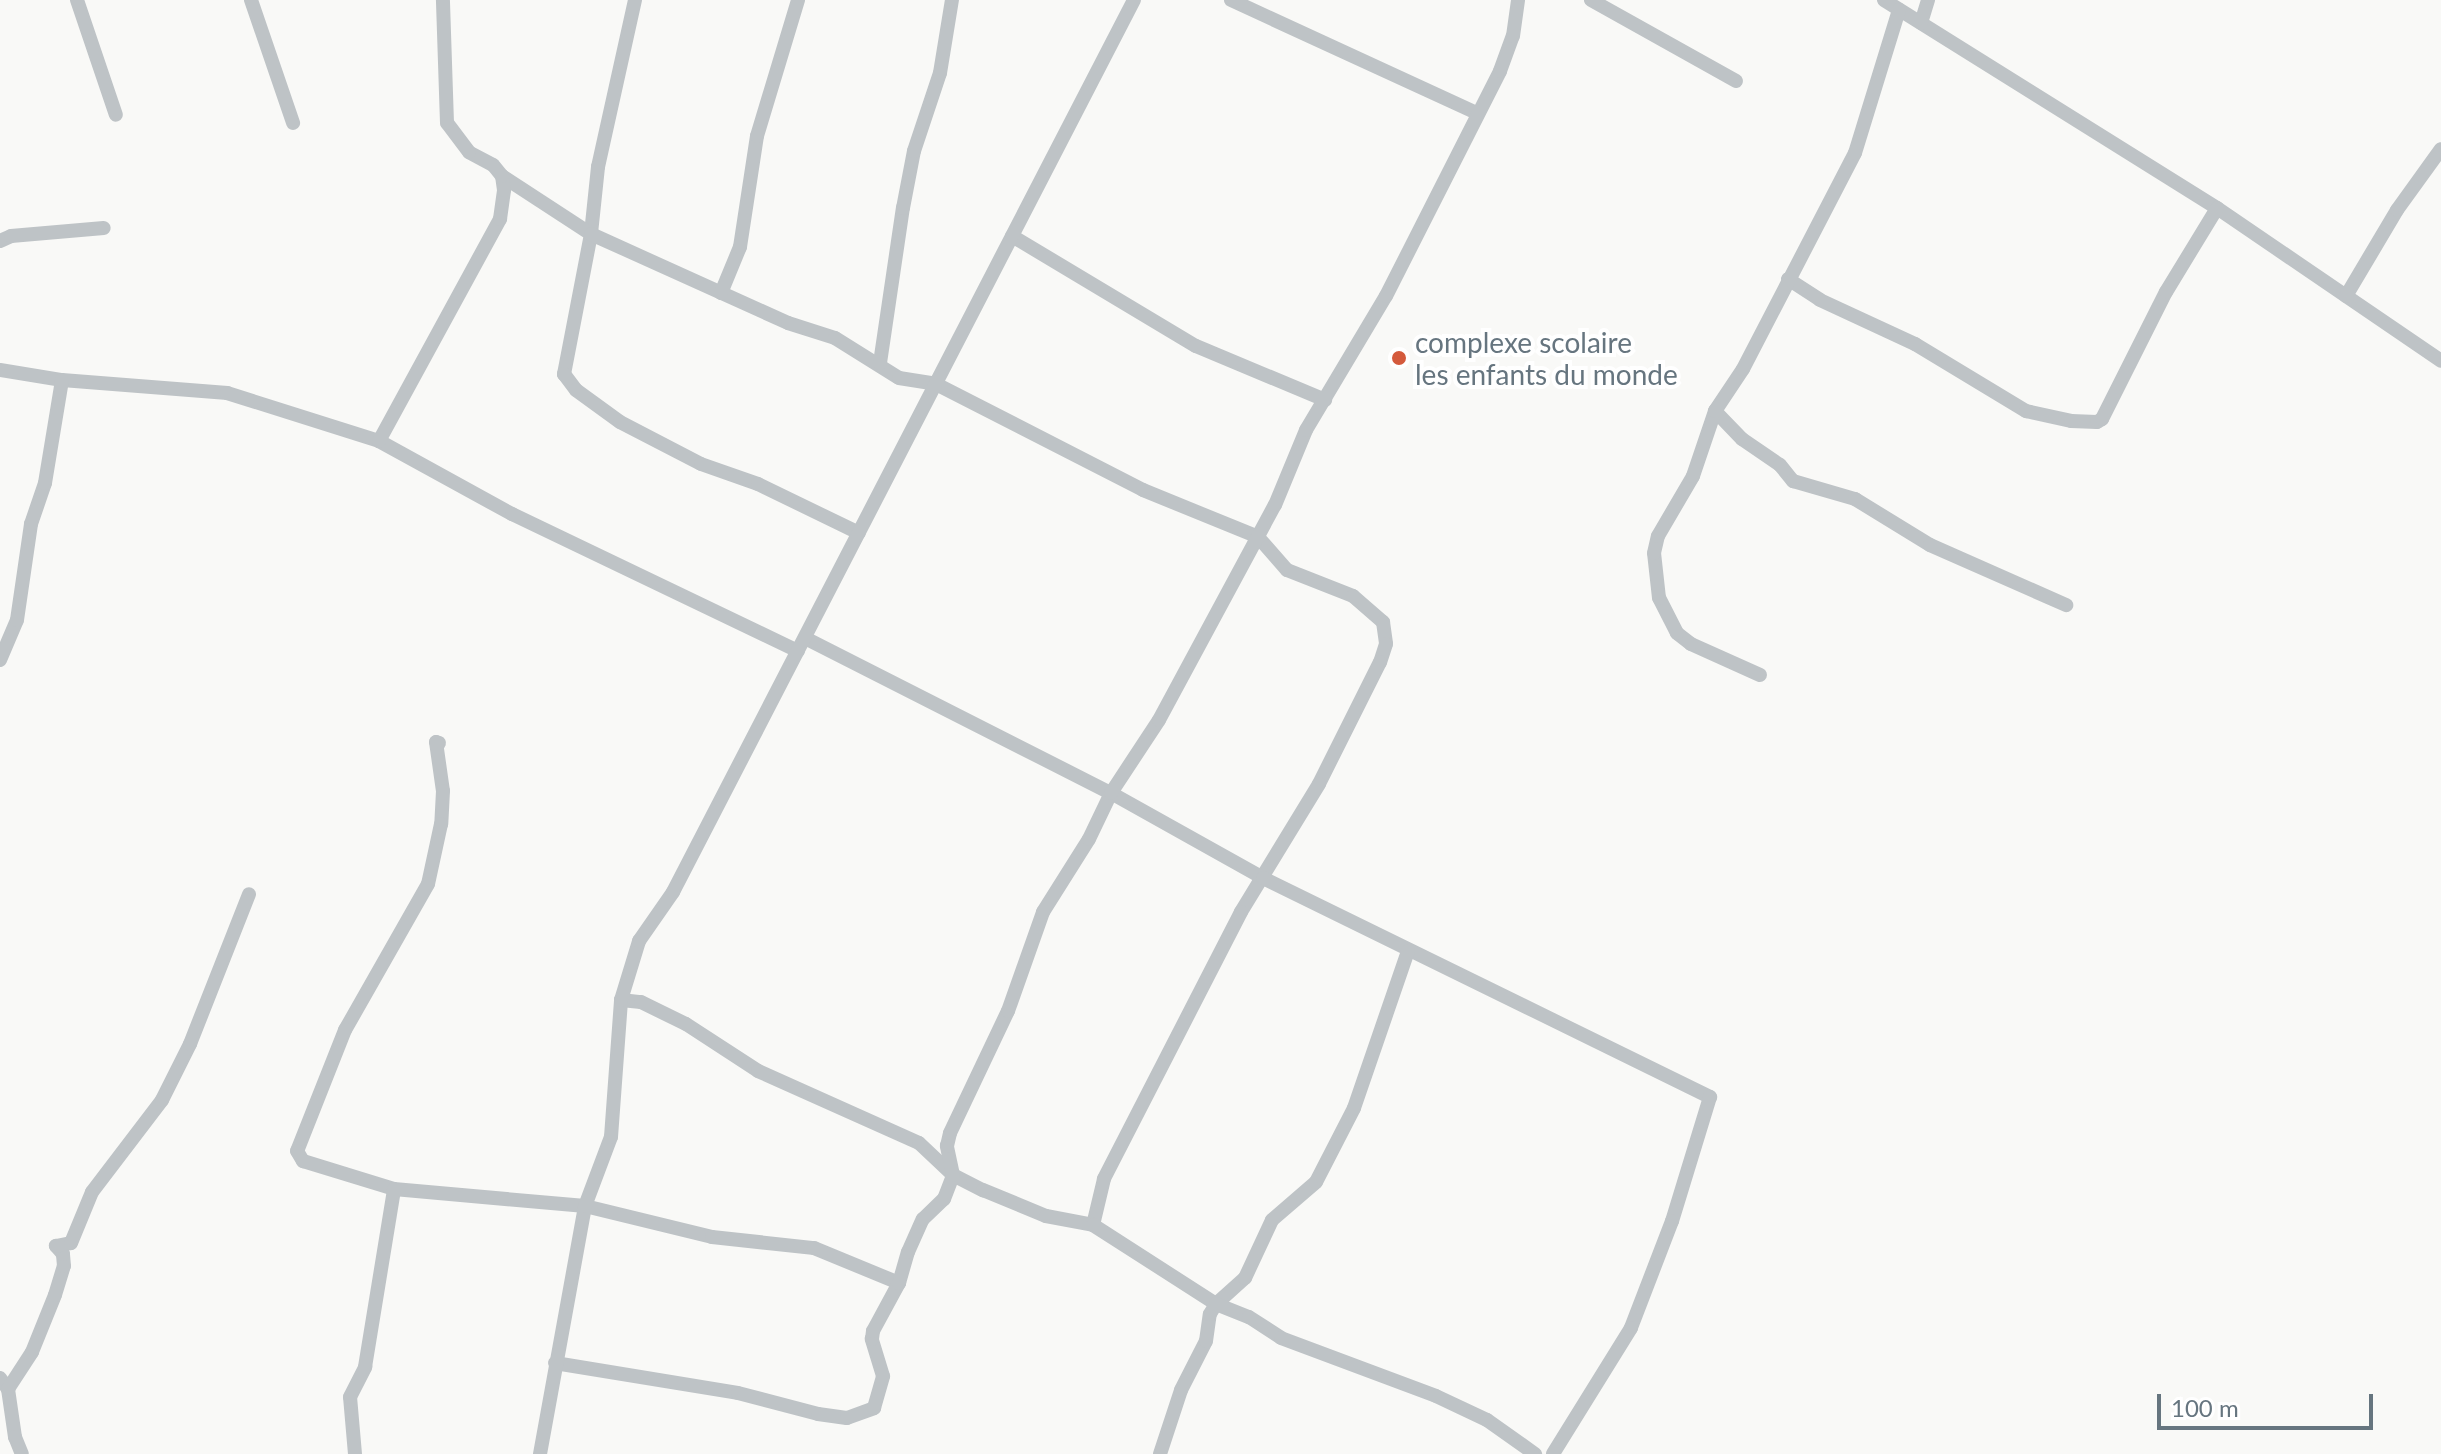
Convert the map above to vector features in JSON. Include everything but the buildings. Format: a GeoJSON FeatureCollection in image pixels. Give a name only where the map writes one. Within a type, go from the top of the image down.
{"type":"FeatureCollection","features":[{"type":"Feature","properties":{"kind":"street"},"geometry":{"type":"LineString","coordinates":[[77,0],[116,115]]}},
{"type":"Feature","properties":{"kind":"street"},"geometry":{"type":"LineString","coordinates":[[251,0],[293,123]]}},
{"type":"Feature","properties":{"kind":"street"},"geometry":{"type":"LineString","coordinates":[[443,0],[447,123],[469,152],[493,165],[502,176],[591,234],[788,323],[835,338],[880,363],[899,378],[936,384],[1143,490],[1258,537],[1287,570],[1365,603],[1383,622],[1386,632],[1380,662],[1319,784],[1205,982],[1104,1179],[1093,1225]]}},
{"type":"Feature","properties":{"kind":"street"},"geometry":{"type":"LineString","coordinates":[[635,0],[598,167],[591,234],[564,367],[568,382],[620,422],[701,464],[758,484],[859,533]]}},
{"type":"Feature","properties":{"kind":"street"},"geometry":{"type":"LineString","coordinates":[[721,293],[740,247],[757,136],[798,0]]}},
{"type":"Feature","properties":{"kind":"street"},"geometry":{"type":"LineString","coordinates":[[880,363],[914,151],[940,73],[952,0]]}},
{"type":"Feature","properties":{"kind":"street"},"geometry":{"type":"LineString","coordinates":[[540,1454],[585,1206],[611,1137],[621,1000],[639,941],[673,892],[1134,0]]}},
{"type":"Feature","properties":{"kind":"street"},"geometry":{"type":"LineString","coordinates":[[1231,0],[1477,113]]}},
{"type":"Feature","properties":{"kind":"street"},"geometry":{"type":"LineString","coordinates":[[555,1363],[738,1393],[818,1414],[859,1416],[874,1408],[883,1376],[872,1339],[873,1331],[899,1283],[923,1219],[944,1199],[953,1175],[947,1146],[950,1133],[1008,1011],[1043,912],[1089,839],[1111,793],[1159,720],[1258,537],[1306,430],[1379,309],[1500,71],[1513,36],[1518,0]]}},
{"type":"Feature","properties":{"kind":"street"},"geometry":{"type":"LineString","coordinates":[[1591,0],[1736,81]]}},
{"type":"Feature","properties":{"kind":"street"},"geometry":{"type":"LineString","coordinates":[[1884,0],[2217,208],[2441,361]]}},
{"type":"Feature","properties":{"kind":"street"},"geometry":{"type":"LineString","coordinates":[[1921,23],[1928,0]]}},
{"type":"Feature","properties":{"kind":"street"},"geometry":{"type":"LineString","coordinates":[[1760,675],[1691,644],[1677,633],[1659,598],[1654,553],[1658,536],[1693,476],[1715,411],[1743,369],[1855,153],[1899,10]]}},
{"type":"Feature","properties":{"kind":"street"},"geometry":{"type":"LineString","coordinates":[[2346,296],[2397,210],[2441,150]]}},
{"type":"Feature","properties":{"kind":"street"},"geometry":{"type":"LineString","coordinates":[[379,441],[500,219],[504,190],[502,176]]}},
{"type":"Feature","properties":{"kind":"street"},"geometry":{"type":"LineString","coordinates":[[1788,279],[1820,300],[1915,344],[2026,411],[2071,421],[2097,422],[2102,419],[2166,292],[2217,208]]}},
{"type":"Feature","properties":{"kind":"street"},"geometry":{"type":"LineString","coordinates":[[0,241],[11,236],[104,228]]}},
{"type":"Feature","properties":{"kind":"street"},"geometry":{"type":"LineString","coordinates":[[1012,236],[1196,346],[1325,400]]}},
{"type":"Feature","properties":{"kind":"street"},"geometry":{"type":"LineString","coordinates":[[0,370],[62,380],[227,393],[379,441],[512,514],[801,644],[1111,793],[1263,878],[1710,1097],[1672,1221],[1631,1328],[1553,1454]]}},
{"type":"Feature","properties":{"kind":"street"},"geometry":{"type":"LineString","coordinates":[[0,660],[17,620],[31,524],[45,483],[62,380]]}},
{"type":"Feature","properties":{"kind":"street"},"geometry":{"type":"LineString","coordinates":[[1715,411],[1742,439],[1780,465],[1793,481],[1855,499],[1930,545],[2066,605]]}},
{"type":"Feature","properties":{"kind":"street"},"geometry":{"type":"LineString","coordinates":[[439,743],[436,742],[443,791],[441,824],[428,884],[345,1030],[297,1151],[303,1161],[394,1189],[585,1206],[712,1237],[814,1248],[899,1283]]}},
{"type":"Feature","properties":{"kind":"street"},"geometry":{"type":"LineString","coordinates":[[25,1453],[15,1437],[4,1383],[32,1352],[55,1295],[64,1266],[63,1254],[56,1246],[71,1243],[92,1192],[162,1100],[190,1044],[249,894]]}},
{"type":"Feature","properties":{"kind":"street"},"geometry":{"type":"LineString","coordinates":[[1160,1454],[1181,1390],[1206,1341],[1210,1314],[1216,1304],[1245,1278],[1272,1220],[1316,1182],[1354,1108],[1408,951]]}},
{"type":"Feature","properties":{"kind":"street"},"geometry":{"type":"LineString","coordinates":[[621,1000],[641,1002],[686,1024],[758,1071],[919,1143],[953,1175],[1046,1216],[1093,1225],[1216,1304],[1249,1317],[1281,1338],[1436,1396],[1487,1420],[1535,1454]]}},
{"type":"Feature","properties":{"kind":"street"},"geometry":{"type":"LineString","coordinates":[[355,1454],[350,1397],[365,1367],[394,1189]]}},
{"type":"Feature","properties":{"kind":"place","name":"complexe scolaire les enfants du monde"},"geometry":{"type":"Point","coordinates":[1399,358]}}]}
